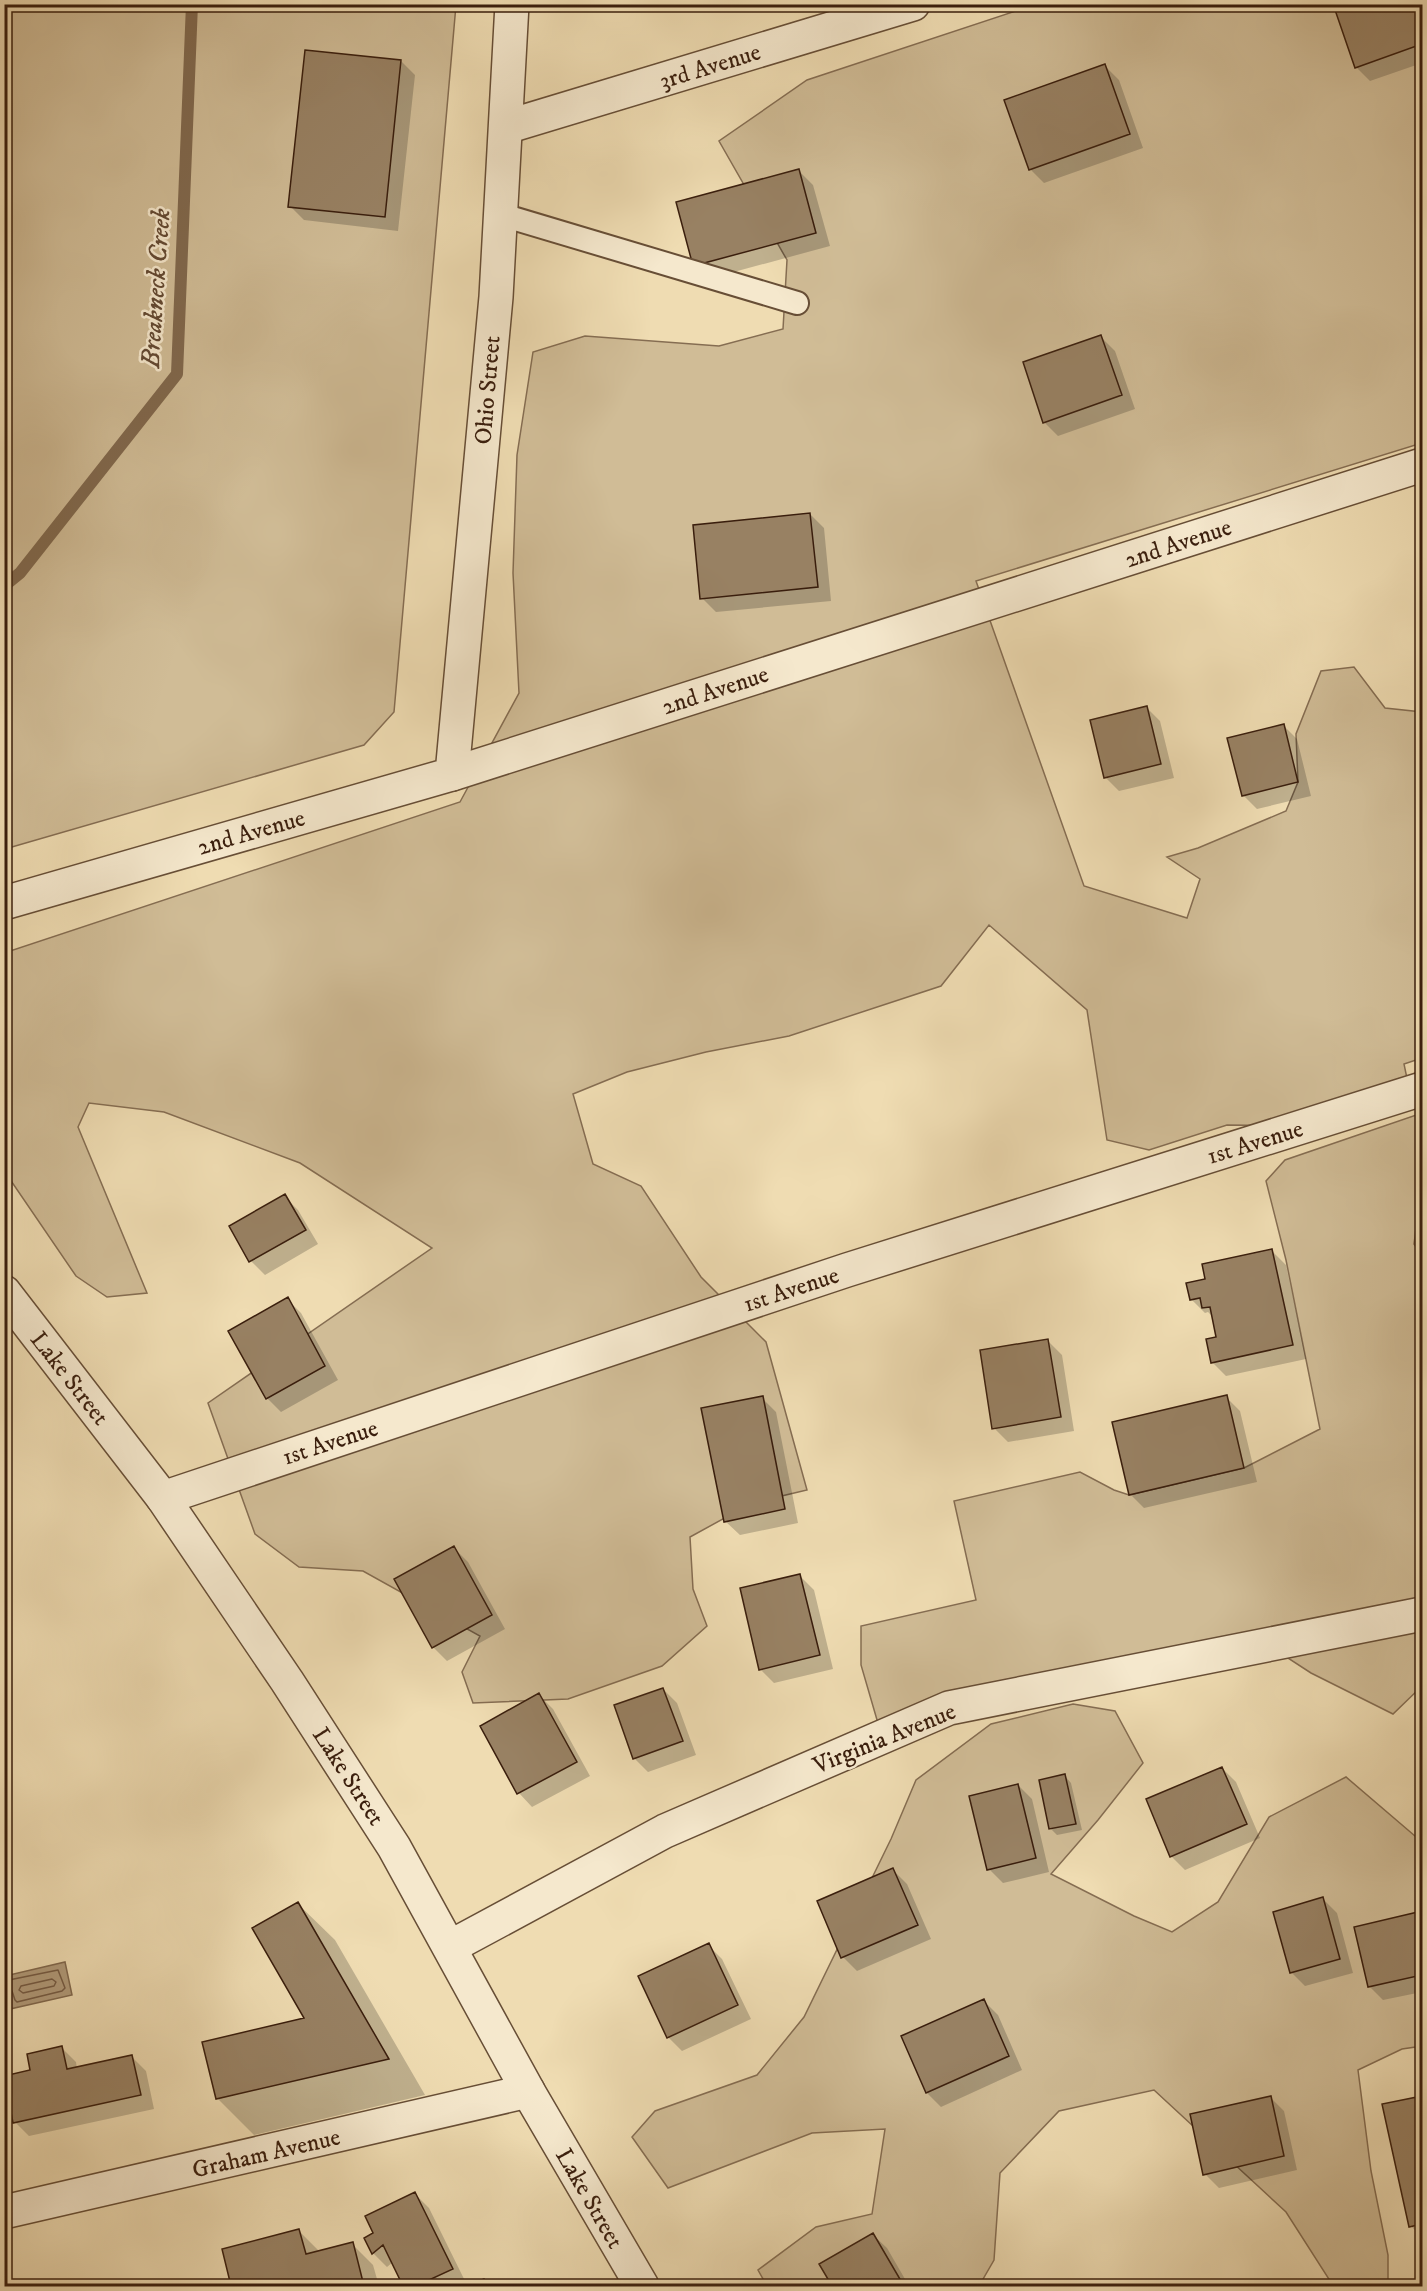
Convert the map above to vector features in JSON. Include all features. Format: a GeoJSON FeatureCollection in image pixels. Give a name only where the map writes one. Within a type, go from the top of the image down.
{"type":"FeatureCollection","features":[{"type":"Feature","properties":{"kind":"street","name":"Ohio Street"},"geometry":{"type":"LineString","coordinates":[[452,774],[496,297],[512,4]]}},
{"type":"Feature","properties":{"kind":"street","name":"3rd Avenue"},"geometry":{"type":"LineString","coordinates":[[506,127],[913,4]]}},
{"type":"Feature","properties":{"kind":"street","name":"2nd Avenue"},"geometry":{"type":"LineString","coordinates":[[4,903],[452,774],[1422,465]]}},
{"type":"Feature","properties":{"kind":"street","name":"1st Avenue"},"geometry":{"type":"LineString","coordinates":[[163,1498],[847,1270],[1422,1089]]}},
{"type":"Feature","properties":{"kind":"street","name":"Lake Street"},"geometry":{"type":"LineString","coordinates":[[6,1294],[163,1498],[287,1681],[394,1847],[528,2091],[642,2286]]}},
{"type":"Feature","properties":{"kind":"street","name":"Virginia Avenue"},"geometry":{"type":"LineString","coordinates":[[450,1947],[664,1831],[949,1708],[1422,1614]]}},
{"type":"Feature","properties":{"kind":"street","name":"Graham Avenue"},"geometry":{"type":"LineString","coordinates":[[4,2212],[528,2091]]}},
{"type":"Feature","properties":{"kind":"lane"},"geometry":{"type":"LineString","coordinates":[[499,214],[797,303]]}},
{"type":"Feature","properties":{"kind":"shaded area"},"geometry":{"type":"Polygon","coordinates":[[[5,5],[456,5],[394,712],[364,745],[5,849],[5,5]]]}},
{"type":"Feature","properties":{"kind":"shaded area"},"geometry":{"type":"Polygon","coordinates":[[[1034,5],[1422,5],[1422,443],[976,581],[1084,886],[1187,918],[1200,879],[1167,857],[1198,848],[1286,811],[1298,782],[1296,734],[1321,671],[1354,667],[1385,708],[1422,712],[1422,1058],[1404,1064],[1410,1093],[1306,1126],[1227,1125],[1149,1150],[1107,1140],[1087,1010],[989,925],[941,986],[789,1036],[706,1052],[627,1072],[573,1094],[593,1164],[641,1186],[701,1277],[766,1342],[807,1490],[752,1503],[690,1537],[693,1589],[707,1626],[662,1666],[568,1699],[473,1703],[462,1672],[480,1636],[363,1571],[299,1567],[255,1534],[208,1403],[432,1248],[300,1163],[164,1112],[89,1103],[78,1127],[147,1293],[107,1297],[76,1276],[5,1172],[4,953],[460,802],[519,693],[513,573],[517,455],[533,352],[585,336],[719,346],[783,329],[787,260],[719,141],[807,80],[1034,5]]]}},
{"type":"Feature","properties":{"kind":"shaded area"},"geometry":{"type":"Polygon","coordinates":[[[1422,1113],[1422,1686],[1393,1714],[1311,1673],[1268,1645],[882,1737],[861,1665],[861,1626],[976,1600],[954,1501],[1080,1472],[1114,1490],[1129,1495],[1244,1468],[1320,1429],[1286,1260],[1266,1181],[1285,1160],[1422,1113]]]}},
{"type":"Feature","properties":{"kind":"shaded area"},"geometry":{"type":"Polygon","coordinates":[[[1073,1704],[1115,1711],[1143,1763],[1051,1874],[1134,1916],[1172,1932],[1218,1902],[1269,1817],[1346,1777],[1422,1842],[1422,2046],[1402,2049],[1358,2070],[1371,2171],[1388,2255],[1388,2286],[1336,2286],[1332,2284],[1286,2212],[1154,2090],[1059,2111],[1000,2173],[994,2260],[979,2286],[767,2286],[758,2270],[816,2227],[872,2214],[885,2129],[812,2133],[668,2188],[632,2137],[655,2111],[757,2075],[804,2017],[891,1839],[916,1780],[991,1724],[1073,1704]]]}},
{"type":"Feature","properties":{"kind":"water"},"geometry":{"type":"Polygon","coordinates":[[[1422,1205],[1422,1256],[1414,1244],[1419,1206],[1422,1205]]]}},
{"type":"Feature","properties":{"kind":"water"},"geometry":{"type":"Polygon","coordinates":[[[65,1962],[72,1995],[10,2009],[5,1976],[65,1962]]]}},
{"type":"Feature","properties":{"kind":"building"},"geometry":{"type":"Polygon","coordinates":[[[1333,4],[1422,4],[1422,44],[1355,68],[1333,4]]]}},
{"type":"Feature","properties":{"kind":"building"},"geometry":{"type":"Polygon","coordinates":[[[305,50],[401,60],[385,217],[288,207],[305,50]]]}},
{"type":"Feature","properties":{"kind":"building"},"geometry":{"type":"Polygon","coordinates":[[[1105,64],[1130,134],[1029,170],[1004,100],[1105,64]]]}},
{"type":"Feature","properties":{"kind":"building"},"geometry":{"type":"Polygon","coordinates":[[[799,169],[816,233],[693,266],[676,202],[799,169]]]}},
{"type":"Feature","properties":{"kind":"building"},"geometry":{"type":"Polygon","coordinates":[[[1101,335],[1122,395],[1043,423],[1023,362],[1101,335]]]}},
{"type":"Feature","properties":{"kind":"building"},"geometry":{"type":"Polygon","coordinates":[[[810,513],[818,587],[700,599],[693,525],[810,513]]]}},
{"type":"Feature","properties":{"kind":"building"},"geometry":{"type":"Polygon","coordinates":[[[1147,706],[1161,764],[1104,778],[1090,720],[1147,706]]]}},
{"type":"Feature","properties":{"kind":"building"},"geometry":{"type":"Polygon","coordinates":[[[1284,724],[1298,782],[1242,796],[1227,738],[1284,724]]]}},
{"type":"Feature","properties":{"kind":"building"},"geometry":{"type":"Polygon","coordinates":[[[285,1194],[306,1230],[249,1262],[229,1226],[285,1194]]]}},
{"type":"Feature","properties":{"kind":"building"},"geometry":{"type":"Polygon","coordinates":[[[1272,1249],[1293,1345],[1211,1363],[1206,1339],[1216,1337],[1210,1307],[1202,1308],[1200,1298],[1190,1300],[1186,1283],[1205,1279],[1202,1264],[1272,1249]]]}},
{"type":"Feature","properties":{"kind":"building"},"geometry":{"type":"Polygon","coordinates":[[[288,1297],[325,1366],[266,1399],[228,1331],[288,1297]]]}},
{"type":"Feature","properties":{"kind":"building"},"geometry":{"type":"Polygon","coordinates":[[[1048,1339],[1061,1417],[992,1429],[980,1350],[1048,1339]]]}},
{"type":"Feature","properties":{"kind":"building"},"geometry":{"type":"Polygon","coordinates":[[[1227,1395],[1244,1468],[1129,1495],[1112,1422],[1227,1395]]]}},
{"type":"Feature","properties":{"kind":"building"},"geometry":{"type":"Polygon","coordinates":[[[763,1396],[785,1509],[724,1522],[701,1408],[763,1396]]]}},
{"type":"Feature","properties":{"kind":"building"},"geometry":{"type":"Polygon","coordinates":[[[454,1546],[492,1615],[432,1648],[394,1579],[454,1546]]]}},
{"type":"Feature","properties":{"kind":"building"},"geometry":{"type":"Polygon","coordinates":[[[800,1574],[820,1655],[759,1670],[740,1588],[800,1574]]]}},
{"type":"Feature","properties":{"kind":"building"},"geometry":{"type":"Polygon","coordinates":[[[663,1688],[683,1741],[633,1759],[614,1705],[663,1688]]]}},
{"type":"Feature","properties":{"kind":"building"},"geometry":{"type":"Polygon","coordinates":[[[539,1693],[577,1762],[517,1794],[480,1726],[539,1693]]]}},
{"type":"Feature","properties":{"kind":"building"},"geometry":{"type":"Polygon","coordinates":[[[1222,1767],[1247,1824],[1170,1857],[1146,1799],[1222,1767]]]}},
{"type":"Feature","properties":{"kind":"building"},"geometry":{"type":"Polygon","coordinates":[[[1065,1774],[1076,1824],[1049,1829],[1039,1780],[1065,1774]]]}},
{"type":"Feature","properties":{"kind":"building"},"geometry":{"type":"Polygon","coordinates":[[[1018,1784],[1036,1858],[987,1870],[969,1796],[1018,1784]]]}},
{"type":"Feature","properties":{"kind":"building"},"geometry":{"type":"Polygon","coordinates":[[[893,1868],[918,1925],[841,1958],[817,1901],[893,1868]]]}},
{"type":"Feature","properties":{"kind":"building"},"geometry":{"type":"Polygon","coordinates":[[[1323,1897],[1340,1959],[1290,1973],[1273,1912],[1323,1897]]]}},
{"type":"Feature","properties":{"kind":"building"},"geometry":{"type":"Polygon","coordinates":[[[298,1902],[389,2059],[216,2099],[202,2042],[304,2018],[252,1928],[298,1902]]]}},
{"type":"Feature","properties":{"kind":"building"},"geometry":{"type":"Polygon","coordinates":[[[1422,1911],[1422,1975],[1368,1987],[1354,1927],[1422,1911]]]}},
{"type":"Feature","properties":{"kind":"building"},"geometry":{"type":"Polygon","coordinates":[[[709,1943],[738,2005],[667,2038],[638,1976],[709,1943]]]}},
{"type":"Feature","properties":{"kind":"building"},"geometry":{"type":"Polygon","coordinates":[[[984,1999],[1009,2056],[926,2093],[901,2036],[984,1999]]]}},
{"type":"Feature","properties":{"kind":"building"},"geometry":{"type":"Polygon","coordinates":[[[62,2046],[67,2069],[132,2055],[141,2095],[13,2123],[4,2076],[30,2070],[27,2054],[62,2046]]]}},
{"type":"Feature","properties":{"kind":"building"},"geometry":{"type":"Polygon","coordinates":[[[1271,2096],[1284,2156],[1203,2175],[1190,2114],[1271,2096]]]}},
{"type":"Feature","properties":{"kind":"building"},"geometry":{"type":"Polygon","coordinates":[[[1422,2096],[1422,2224],[1409,2227],[1382,2104],[1422,2096]]]}},
{"type":"Feature","properties":{"kind":"building"},"geometry":{"type":"Polygon","coordinates":[[[415,2192],[453,2269],[416,2286],[403,2286],[383,2245],[372,2254],[364,2238],[373,2233],[365,2216],[415,2192]]]}},
{"type":"Feature","properties":{"kind":"building"},"geometry":{"type":"Polygon","coordinates":[[[299,2229],[306,2254],[353,2242],[364,2286],[231,2286],[222,2249],[299,2229]]]}},
{"type":"Feature","properties":{"kind":"building"},"geometry":{"type":"Polygon","coordinates":[[[873,2233],[904,2286],[832,2286],[819,2264],[873,2233]]]}},
{"type":"Feature","properties":{"kind":"building"},"geometry":{"type":"Polygon","coordinates":[[[484,2279],[487,2286],[466,2286],[484,2279]]]}},
{"type":"Feature","properties":{"kind":"waterway","name":"Breakneck Creek"},"geometry":{"type":"LineString","coordinates":[[4,586],[20,573],[177,374],[192,4]]}}]}
